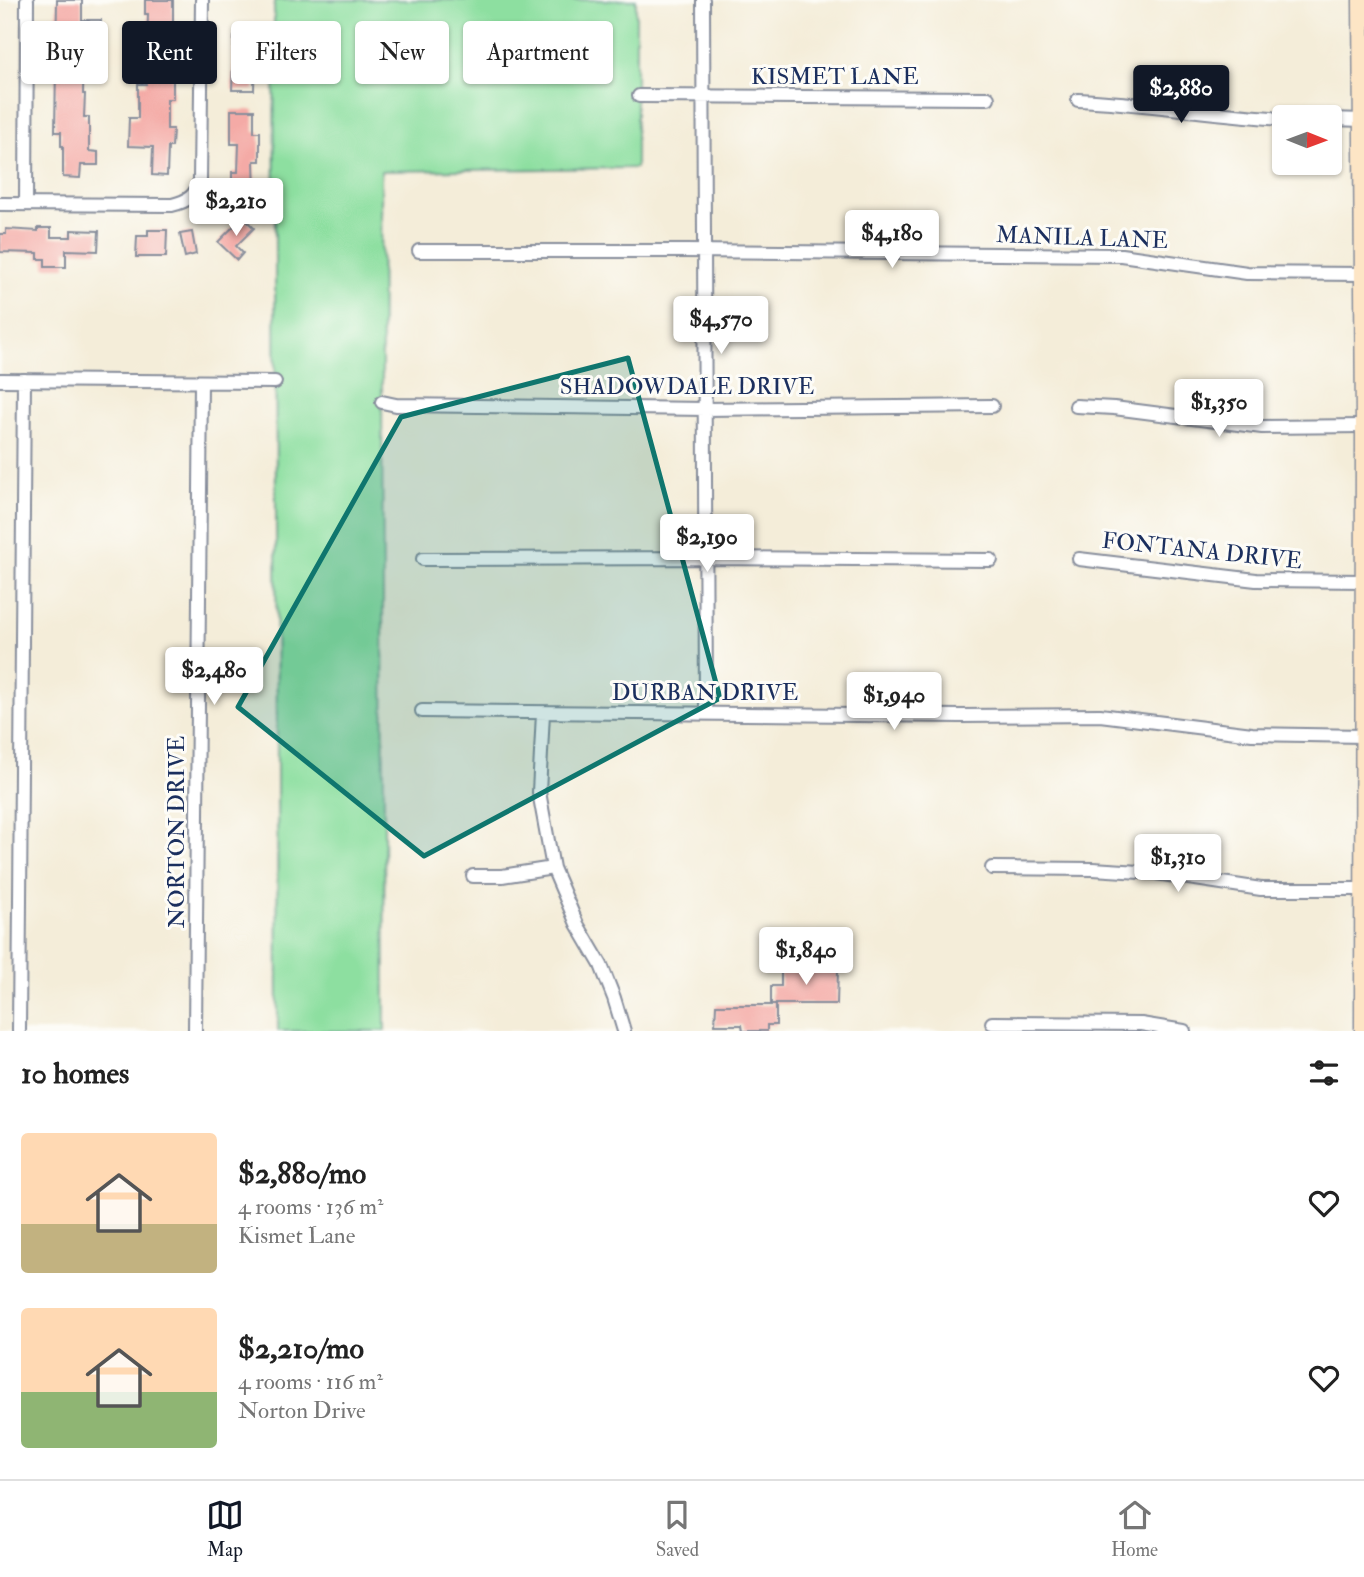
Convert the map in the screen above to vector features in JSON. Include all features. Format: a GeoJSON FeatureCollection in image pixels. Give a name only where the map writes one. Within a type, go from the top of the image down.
{"type":"FeatureCollection","features":[{"type":"Feature","properties":{"kind":"main road"},"geometry":{"type":"LineString","coordinates":[[1362,0],[1363,1031]]}},
{"type":"Feature","properties":{"kind":"street"},"geometry":{"type":"LineString","coordinates":[[26,204],[27,0]]}},
{"type":"Feature","properties":{"kind":"street"},"geometry":{"type":"LineString","coordinates":[[0,204],[143,205],[182,203],[190,199],[197,191],[200,180],[202,0]]}},
{"type":"Feature","properties":{"kind":"street"},"geometry":{"type":"LineString","coordinates":[[703,0],[706,713]]}},
{"type":"Feature","properties":{"kind":"street","name":"KISMET LANE"},"geometry":{"type":"LineString","coordinates":[[639,96],[988,98]]}},
{"type":"Feature","properties":{"kind":"street"},"geometry":{"type":"LineString","coordinates":[[1078,100],[1128,102],[1232,116],[1272,118]]}},
{"type":"Feature","properties":{"kind":"street"},"geometry":{"type":"LineString","coordinates":[[1342,119],[1364,120]]}},
{"type":"Feature","properties":{"kind":"street","name":"MANILA LANE"},"geometry":{"type":"LineString","coordinates":[[419,251],[1122,255],[1247,273],[1363,274]]}},
{"type":"Feature","properties":{"kind":"street"},"geometry":{"type":"LineString","coordinates":[[0,380],[275,382]]}},
{"type":"Feature","properties":{"kind":"street"},"geometry":{"type":"LineString","coordinates":[[19,1031],[24,380]]}},
{"type":"Feature","properties":{"kind":"street","name":"NORTON DRIVE"},"geometry":{"type":"LineString","coordinates":[[195,1031],[201,382]]}},
{"type":"Feature","properties":{"kind":"street","name":"SHADOWDALE DRIVE"},"geometry":{"type":"LineString","coordinates":[[382,402],[396,405],[705,409],[992,406]]}},
{"type":"Feature","properties":{"kind":"street"},"geometry":{"type":"LineString","coordinates":[[1076,406],[1114,408],[1262,428],[1364,426]]}},
{"type":"Feature","properties":{"kind":"street"},"geometry":{"type":"LineString","coordinates":[[423,559],[991,560]]}},
{"type":"Feature","properties":{"kind":"street","name":"FONTANA DRIVE"},"geometry":{"type":"LineString","coordinates":[[1079,559],[1256,580],[1364,581]]}},
{"type":"Feature","properties":{"kind":"street","name":"DURBAN DRIVE"},"geometry":{"type":"LineString","coordinates":[[422,711],[1100,715],[1252,734],[1363,736]]}},
{"type":"Feature","properties":{"kind":"street"},"geometry":{"type":"LineString","coordinates":[[543,713],[539,792],[553,868],[601,965],[624,1031]]}},
{"type":"Feature","properties":{"kind":"street"},"geometry":{"type":"LineString","coordinates":[[473,876],[502,876],[553,868]]}},
{"type":"Feature","properties":{"kind":"street"},"geometry":{"type":"LineString","coordinates":[[992,868],[1156,873],[1261,889],[1363,889]]}},
{"type":"Feature","properties":{"kind":"street"},"geometry":{"type":"LineString","coordinates":[[992,1023],[1141,1024],[1184,1031]]}},
{"type":"Feature","properties":{"kind":"highlighted area"},"geometry":{"type":"Polygon","coordinates":[[[628,358],[720,698],[424,856],[238,707],[401,417],[628,358]]]}},
{"type":"Feature","properties":{"kind":"green space"},"geometry":{"type":"Polygon","coordinates":[[[274,0],[636,0],[636,168],[381,171],[385,1031],[278,1031],[274,84],[341,84],[341,21],[274,21],[274,0]]]}},
{"type":"Feature","properties":{"kind":"building"},"geometry":{"type":"Polygon","coordinates":[[[57,0],[82,0],[82,20],[101,20],[101,21],[57,21],[57,0]]]}},
{"type":"Feature","properties":{"kind":"building"},"geometry":{"type":"Polygon","coordinates":[[[145,0],[173,0],[173,21],[148,21],[148,14],[145,14],[145,0]]]}},
{"type":"Feature","properties":{"kind":"building"},"geometry":{"type":"Polygon","coordinates":[[[56,84],[83,84],[84,117],[89,117],[89,151],[98,152],[98,165],[81,165],[80,178],[63,177],[61,132],[55,132],[56,84]]]}},
{"type":"Feature","properties":{"kind":"building"},"geometry":{"type":"Polygon","coordinates":[[[138,84],[173,84],[173,99],[167,99],[167,129],[173,129],[172,147],[168,147],[167,176],[152,175],[153,147],[128,146],[129,118],[138,118],[138,84]]]}},
{"type":"Feature","properties":{"kind":"building"},"geometry":{"type":"Polygon","coordinates":[[[232,84],[254,84],[254,90],[232,90],[232,84]]]}},
{"type":"Feature","properties":{"kind":"building"},"geometry":{"type":"Polygon","coordinates":[[[231,110],[254,110],[254,132],[260,132],[260,161],[254,161],[255,194],[232,195],[232,172],[238,172],[239,144],[231,144],[231,110]]]}},
{"type":"Feature","properties":{"kind":"building"},"geometry":{"type":"Polygon","coordinates":[[[243,217],[254,228],[236,246],[243,253],[237,260],[218,242],[243,217]]]}},
{"type":"Feature","properties":{"kind":"building"},"geometry":{"type":"Polygon","coordinates":[[[38,228],[51,228],[51,237],[71,237],[71,230],[99,231],[98,251],[66,250],[66,267],[45,267],[45,259],[38,259],[38,253],[0,252],[0,234],[6,234],[6,229],[38,231],[38,228]]]}},
{"type":"Feature","properties":{"kind":"building"},"geometry":{"type":"Polygon","coordinates":[[[148,230],[167,230],[166,257],[136,257],[137,236],[148,236],[148,230]]]}},
{"type":"Feature","properties":{"kind":"building"},"geometry":{"type":"Polygon","coordinates":[[[192,232],[196,254],[185,257],[180,234],[192,232]]]}},
{"type":"Feature","properties":{"kind":"building"},"geometry":{"type":"Polygon","coordinates":[[[781,969],[838,970],[837,1004],[771,1004],[771,986],[781,986],[781,969]]]}},
{"type":"Feature","properties":{"kind":"building"},"geometry":{"type":"Polygon","coordinates":[[[716,1005],[776,1005],[776,1025],[767,1025],[767,1031],[743,1031],[742,1025],[715,1025],[716,1005]]]}}]}
